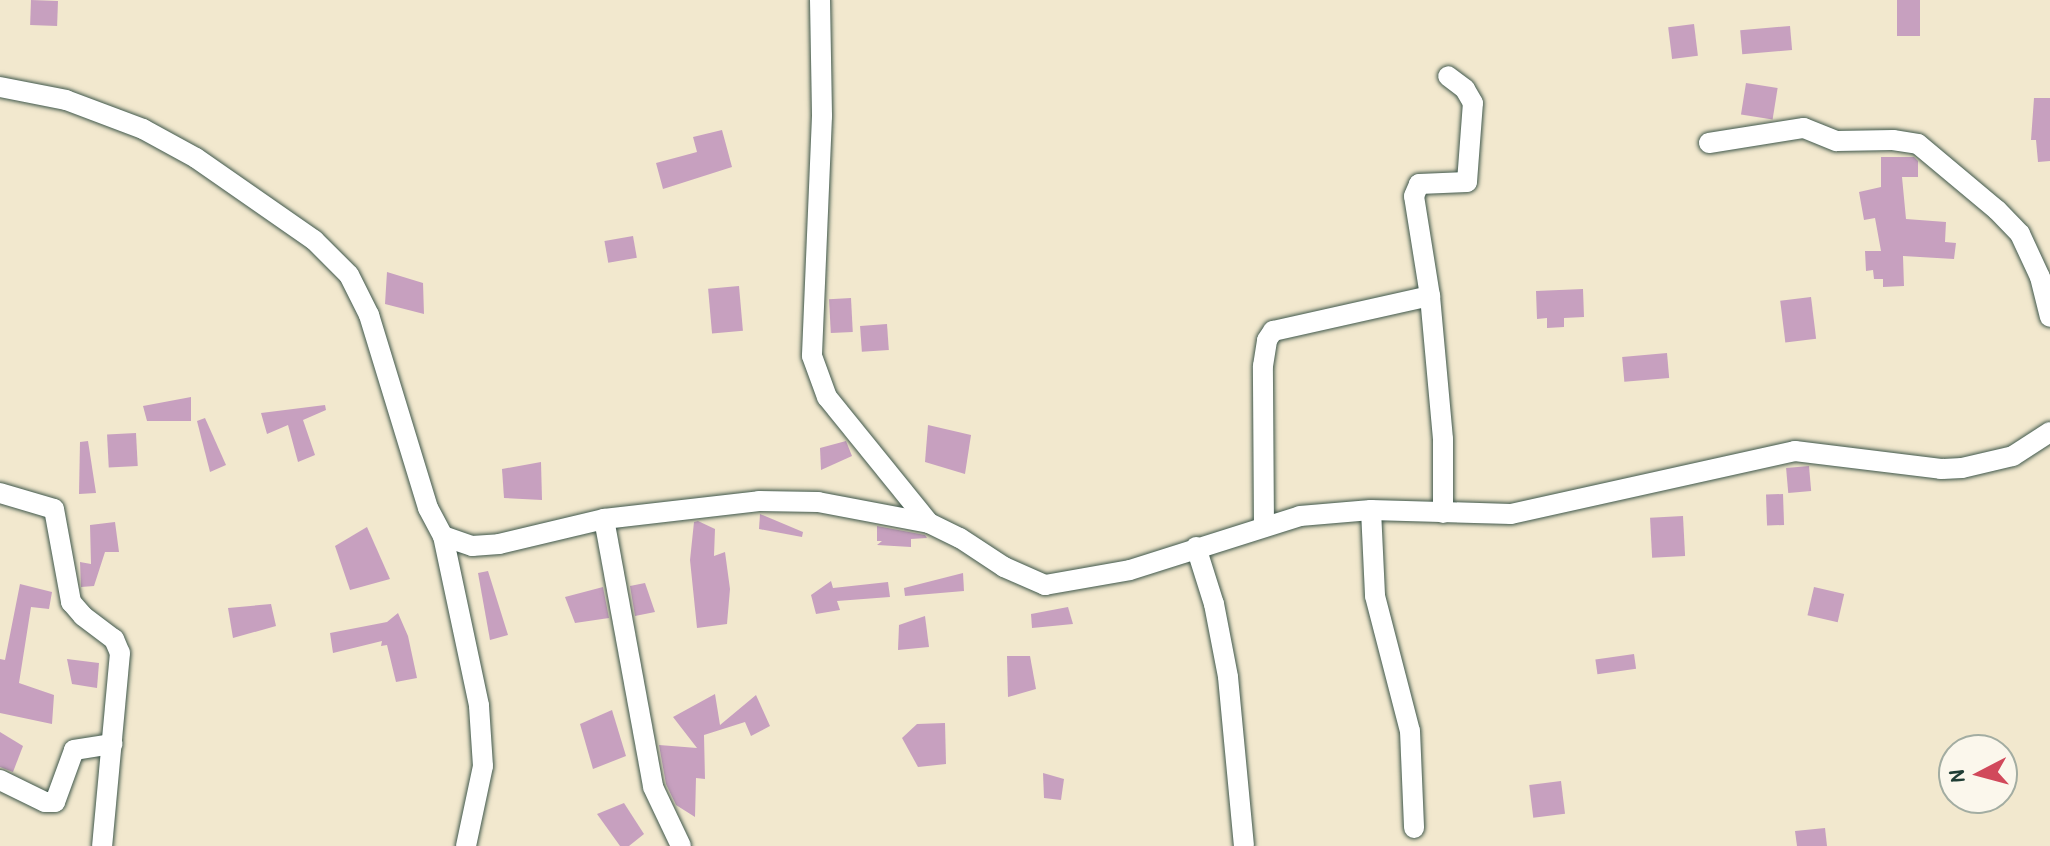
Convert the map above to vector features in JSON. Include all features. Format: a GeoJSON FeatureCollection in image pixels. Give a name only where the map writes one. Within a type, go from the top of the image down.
{"type":"FeatureCollection","features":[{"type":"Feature","properties":{"kind":"street"},"geometry":{"type":"LineString","coordinates":[[820,0],[822,116],[812,356],[827,397],[929,523]]}},
{"type":"Feature","properties":{"kind":"street"},"geometry":{"type":"LineString","coordinates":[[1443,513],[1443,439],[1430,296],[1414,189],[1428,182],[1463,185],[1468,176],[1473,103],[1465,89],[1448,76]]}},
{"type":"Feature","properties":{"kind":"street"},"geometry":{"type":"LineString","coordinates":[[0,87],[66,100],[143,129],[196,158],[280,213],[349,275],[369,315],[428,508],[443,536],[479,706],[483,766],[466,846]]}},
{"type":"Feature","properties":{"kind":"street"},"geometry":{"type":"LineString","coordinates":[[1709,143],[1804,128],[1837,141],[1893,140],[1918,144],[1997,210],[2020,234],[2040,277],[2050,317]]}},
{"type":"Feature","properties":{"kind":"street"},"geometry":{"type":"LineString","coordinates":[[1264,527],[1263,366],[1267,340],[1273,331],[1430,296]]}},
{"type":"Feature","properties":{"kind":"street"},"geometry":{"type":"LineString","coordinates":[[443,536],[472,546],[499,544],[604,519],[759,501],[818,502],[929,523],[960,538],[1004,567],[1045,585],[1130,570],[1300,516],[1371,510],[1489,515],[1534,511],[1795,451],[1941,469],[1962,468],[2013,456],[2050,432]]}},
{"type":"Feature","properties":{"kind":"street"},"geometry":{"type":"LineString","coordinates":[[0,493],[54,509],[71,602],[83,616],[114,639],[121,669],[102,846]]}},
{"type":"Feature","properties":{"kind":"street"},"geometry":{"type":"LineString","coordinates":[[1371,510],[1375,596],[1410,731],[1414,828]]}},
{"type":"Feature","properties":{"kind":"street"},"geometry":{"type":"LineString","coordinates":[[604,519],[653,787],[681,846]]}},
{"type":"Feature","properties":{"kind":"street"},"geometry":{"type":"LineString","coordinates":[[1196,547],[1214,604],[1228,677],[1244,845]]}},
{"type":"Feature","properties":{"kind":"street"},"geometry":{"type":"LineString","coordinates":[[0,780],[45,802],[55,802],[74,750],[113,744]]}},
{"type":"Feature","properties":{"kind":"building"},"geometry":{"type":"Polygon","coordinates":[[[31,0],[58,1],[57,26],[30,25],[31,0]]]}},
{"type":"Feature","properties":{"kind":"building"},"geometry":{"type":"Polygon","coordinates":[[[1897,0],[1920,0],[1920,36],[1897,36],[1897,0]]]}},
{"type":"Feature","properties":{"kind":"building"},"geometry":{"type":"Polygon","coordinates":[[[1694,24],[1698,56],[1672,59],[1668,27],[1694,24]]]}},
{"type":"Feature","properties":{"kind":"building"},"geometry":{"type":"Polygon","coordinates":[[[1790,26],[1792,50],[1742,54],[1740,30],[1790,26]]]}},
{"type":"Feature","properties":{"kind":"building"},"geometry":{"type":"Polygon","coordinates":[[[1746,83],[1778,88],[1773,120],[1741,115],[1746,83]]]}},
{"type":"Feature","properties":{"kind":"building"},"geometry":{"type":"Polygon","coordinates":[[[2034,98],[2050,98],[2050,161],[2038,162],[2036,140],[2031,140],[2034,98]]]}},
{"type":"Feature","properties":{"kind":"building"},"geometry":{"type":"Polygon","coordinates":[[[722,130],[732,167],[663,189],[656,163],[697,152],[693,137],[722,130]]]}},
{"type":"Feature","properties":{"kind":"building"},"geometry":{"type":"Polygon","coordinates":[[[1881,157],[1914,157],[1918,161],[1918,177],[1902,177],[1906,219],[1946,222],[1945,242],[1956,243],[1954,259],[1903,256],[1904,286],[1883,287],[1883,279],[1874,279],[1873,270],[1866,271],[1865,251],[1881,251],[1875,218],[1864,220],[1859,192],[1881,187],[1881,157]]]}},
{"type":"Feature","properties":{"kind":"building"},"geometry":{"type":"Polygon","coordinates":[[[633,236],[637,258],[608,263],[604,241],[633,236]]]}},
{"type":"Feature","properties":{"kind":"building"},"geometry":{"type":"Polygon","coordinates":[[[387,272],[423,283],[424,314],[385,304],[387,272]]]}},
{"type":"Feature","properties":{"kind":"building"},"geometry":{"type":"Polygon","coordinates":[[[739,286],[743,331],[712,334],[708,289],[739,286]]]}},
{"type":"Feature","properties":{"kind":"building"},"geometry":{"type":"Polygon","coordinates":[[[1583,289],[1584,317],[1564,318],[1564,327],[1547,328],[1547,318],[1537,319],[1536,291],[1583,289]]]}},
{"type":"Feature","properties":{"kind":"building"},"geometry":{"type":"Polygon","coordinates":[[[1811,297],[1816,339],[1785,342],[1780,301],[1811,297]]]}},
{"type":"Feature","properties":{"kind":"building"},"geometry":{"type":"Polygon","coordinates":[[[851,298],[853,332],[831,333],[829,299],[851,298]]]}},
{"type":"Feature","properties":{"kind":"building"},"geometry":{"type":"Polygon","coordinates":[[[887,324],[889,350],[862,352],[860,326],[887,324]]]}},
{"type":"Feature","properties":{"kind":"building"},"geometry":{"type":"Polygon","coordinates":[[[1667,353],[1669,378],[1624,382],[1622,357],[1667,353]]]}},
{"type":"Feature","properties":{"kind":"building"},"geometry":{"type":"Polygon","coordinates":[[[191,397],[191,421],[147,421],[143,406],[191,397]]]}},
{"type":"Feature","properties":{"kind":"building"},"geometry":{"type":"Polygon","coordinates":[[[325,405],[326,410],[303,420],[315,455],[298,462],[288,425],[267,434],[261,413],[325,405]]]}},
{"type":"Feature","properties":{"kind":"building"},"geometry":{"type":"Polygon","coordinates":[[[205,418],[226,465],[210,472],[197,421],[205,418]]]}},
{"type":"Feature","properties":{"kind":"building"},"geometry":{"type":"Polygon","coordinates":[[[928,425],[971,435],[965,474],[925,462],[928,425]]]}},
{"type":"Feature","properties":{"kind":"building"},"geometry":{"type":"Polygon","coordinates":[[[136,433],[138,466],[109,467],[107,435],[136,433]]]}},
{"type":"Feature","properties":{"kind":"building"},"geometry":{"type":"Polygon","coordinates":[[[88,441],[96,493],[79,494],[80,442],[88,441]]]}},
{"type":"Feature","properties":{"kind":"building"},"geometry":{"type":"Polygon","coordinates":[[[846,441],[852,456],[821,470],[820,448],[846,441]]]}},
{"type":"Feature","properties":{"kind":"building"},"geometry":{"type":"Polygon","coordinates":[[[541,462],[542,500],[504,498],[502,469],[541,462]]]}},
{"type":"Feature","properties":{"kind":"building"},"geometry":{"type":"Polygon","coordinates":[[[1809,466],[1811,491],[1788,493],[1786,468],[1809,466]]]}},
{"type":"Feature","properties":{"kind":"building"},"geometry":{"type":"Polygon","coordinates":[[[1783,494],[1784,525],[1767,526],[1766,495],[1783,494]]]}},
{"type":"Feature","properties":{"kind":"building"},"geometry":{"type":"Polygon","coordinates":[[[760,514],[803,532],[802,537],[759,529],[760,514]]]}},
{"type":"Feature","properties":{"kind":"building"},"geometry":{"type":"Polygon","coordinates":[[[1683,516],[1685,556],[1652,558],[1650,518],[1683,516]]]}},
{"type":"Feature","properties":{"kind":"building"},"geometry":{"type":"Polygon","coordinates":[[[115,522],[119,552],[105,552],[94,586],[81,587],[80,562],[91,564],[90,525],[115,522]]]}},
{"type":"Feature","properties":{"kind":"building"},"geometry":{"type":"Polygon","coordinates":[[[694,522],[715,529],[714,556],[725,552],[730,589],[727,624],[697,628],[690,560],[694,522]]]}},
{"type":"Feature","properties":{"kind":"building"},"geometry":{"type":"Polygon","coordinates":[[[877,526],[925,535],[927,538],[911,539],[911,547],[877,545],[882,541],[877,541],[877,526]]]}},
{"type":"Feature","properties":{"kind":"building"},"geometry":{"type":"Polygon","coordinates":[[[367,527],[390,579],[350,590],[335,546],[367,527]]]}},
{"type":"Feature","properties":{"kind":"building"},"geometry":{"type":"Polygon","coordinates":[[[488,571],[508,635],[490,640],[478,573],[488,571]]]}},
{"type":"Feature","properties":{"kind":"building"},"geometry":{"type":"Polygon","coordinates":[[[963,573],[964,591],[905,596],[904,588],[963,573]]]}},
{"type":"Feature","properties":{"kind":"building"},"geometry":{"type":"Polygon","coordinates":[[[831,581],[833,588],[888,582],[890,597],[837,601],[840,610],[816,614],[811,595],[831,581]]]}},
{"type":"Feature","properties":{"kind":"building"},"geometry":{"type":"Polygon","coordinates":[[[645,583],[655,612],[635,616],[630,586],[645,583]]]}},
{"type":"Feature","properties":{"kind":"building"},"geometry":{"type":"Polygon","coordinates":[[[20,584],[52,592],[49,609],[31,607],[19,683],[54,695],[52,724],[0,713],[0,659],[5,660],[20,584]]]}},
{"type":"Feature","properties":{"kind":"building"},"geometry":{"type":"Polygon","coordinates":[[[603,587],[609,618],[575,623],[565,597],[603,587]]]}},
{"type":"Feature","properties":{"kind":"building"},"geometry":{"type":"Polygon","coordinates":[[[1814,587],[1844,594],[1838,622],[1807,615],[1814,587]]]}},
{"type":"Feature","properties":{"kind":"building"},"geometry":{"type":"Polygon","coordinates":[[[271,604],[276,626],[233,638],[228,608],[271,604]]]}},
{"type":"Feature","properties":{"kind":"building"},"geometry":{"type":"Polygon","coordinates":[[[1068,607],[1073,624],[1032,628],[1031,614],[1068,607]]]}},
{"type":"Feature","properties":{"kind":"building"},"geometry":{"type":"Polygon","coordinates":[[[398,613],[408,636],[417,678],[396,682],[387,645],[381,646],[382,641],[333,653],[330,633],[387,622],[398,613]]]}},
{"type":"Feature","properties":{"kind":"building"},"geometry":{"type":"Polygon","coordinates":[[[925,616],[929,647],[898,650],[899,625],[925,616]]]}},
{"type":"Feature","properties":{"kind":"building"},"geometry":{"type":"Polygon","coordinates":[[[1634,654],[1636,669],[1597,674],[1595,659],[1634,654]]]}},
{"type":"Feature","properties":{"kind":"building"},"geometry":{"type":"Polygon","coordinates":[[[1007,656],[1030,656],[1036,689],[1008,697],[1007,656]]]}},
{"type":"Feature","properties":{"kind":"building"},"geometry":{"type":"Polygon","coordinates":[[[67,659],[99,663],[97,688],[72,684],[67,659]]]}},
{"type":"Feature","properties":{"kind":"building"},"geometry":{"type":"Polygon","coordinates":[[[715,694],[720,725],[756,695],[770,726],[751,736],[745,722],[704,735],[705,779],[696,778],[695,817],[676,805],[666,784],[659,745],[697,748],[673,717],[715,694]]]}},
{"type":"Feature","properties":{"kind":"building"},"geometry":{"type":"Polygon","coordinates":[[[612,710],[626,756],[593,769],[580,724],[612,710]]]}},
{"type":"Feature","properties":{"kind":"building"},"geometry":{"type":"Polygon","coordinates":[[[945,723],[946,764],[918,767],[902,738],[917,724],[945,723]]]}},
{"type":"Feature","properties":{"kind":"building"},"geometry":{"type":"Polygon","coordinates":[[[0,732],[23,746],[13,772],[0,767],[0,732]]]}},
{"type":"Feature","properties":{"kind":"building"},"geometry":{"type":"Polygon","coordinates":[[[1043,773],[1064,779],[1061,800],[1044,798],[1043,773]]]}},
{"type":"Feature","properties":{"kind":"building"},"geometry":{"type":"Polygon","coordinates":[[[1561,781],[1565,814],[1533,818],[1529,785],[1561,781]]]}},
{"type":"Feature","properties":{"kind":"building"},"geometry":{"type":"Polygon","coordinates":[[[624,803],[644,834],[629,846],[620,846],[597,814],[624,803]]]}},
{"type":"Feature","properties":{"kind":"building"},"geometry":{"type":"Polygon","coordinates":[[[1825,828],[1827,846],[1797,846],[1795,831],[1825,828]]]}}]}
